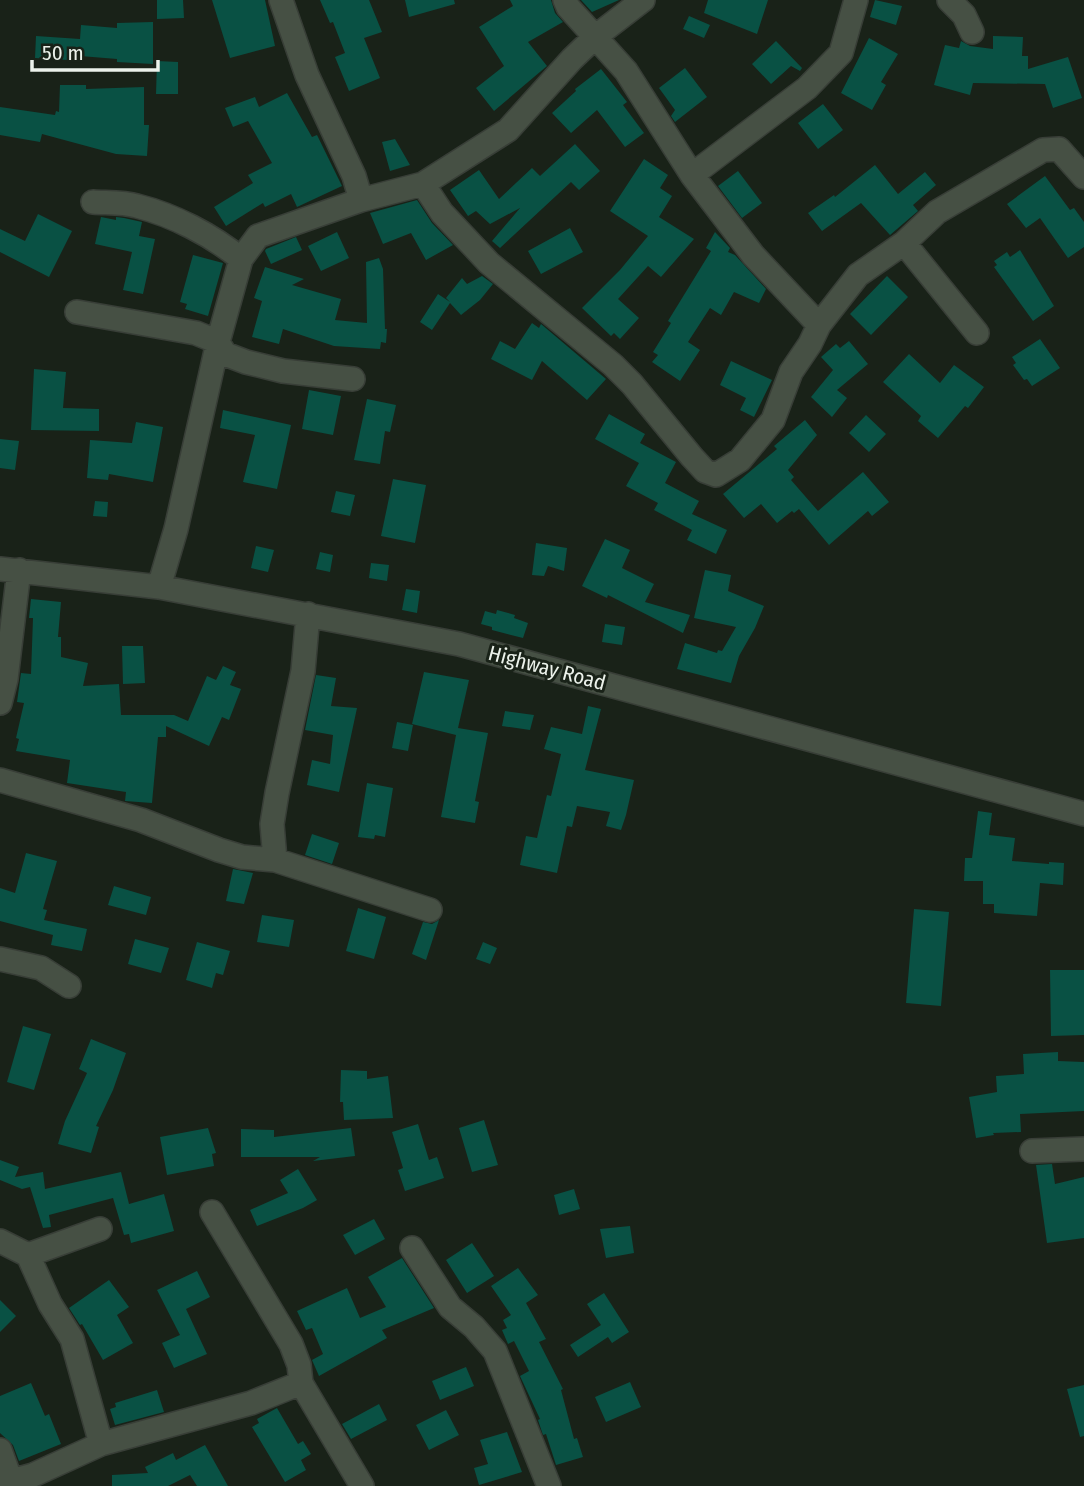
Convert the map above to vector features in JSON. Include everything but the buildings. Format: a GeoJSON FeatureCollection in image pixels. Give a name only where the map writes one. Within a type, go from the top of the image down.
{"type":"FeatureCollection","features":[{"type":"Feature","properties":{"kind":"street"},"geometry":{"type":"LineString","coordinates":[[281,0],[307,75],[354,176],[361,200]]}},
{"type":"Feature","properties":{"kind":"street"},"geometry":{"type":"LineString","coordinates":[[565,0],[626,71],[692,175],[753,255],[819,325]]}},
{"type":"Feature","properties":{"kind":"street"},"geometry":{"type":"LineString","coordinates":[[159,587],[176,529],[218,342],[241,259],[258,236],[361,200],[423,184],[508,130],[572,58],[642,0]]}},
{"type":"Feature","properties":{"kind":"street"},"geometry":{"type":"LineString","coordinates":[[692,175],[807,88],[841,53],[856,0]]}},
{"type":"Feature","properties":{"kind":"street"},"geometry":{"type":"LineString","coordinates":[[949,0],[964,15],[972,32]]}},
{"type":"Feature","properties":{"kind":"street"},"geometry":{"type":"LineString","coordinates":[[423,184],[442,213],[489,263],[613,365],[705,471],[716,475],[740,460],[773,421],[791,372],[819,325],[858,275],[904,243],[937,212],[1043,150],[1059,149],[1084,177]]}},
{"type":"Feature","properties":{"kind":"street"},"geometry":{"type":"LineString","coordinates":[[93,202],[135,205],[174,219],[227,247],[241,259]]}},
{"type":"Feature","properties":{"kind":"street"},"geometry":{"type":"LineString","coordinates":[[904,243],[977,333]]}},
{"type":"Feature","properties":{"kind":"street"},"geometry":{"type":"LineString","coordinates":[[77,313],[196,333],[218,342],[225,354],[283,371],[353,379]]}},
{"type":"Feature","properties":{"kind":"street"},"geometry":{"type":"LineString","coordinates":[[0,703],[6,679],[9,570]]}},
{"type":"Feature","properties":{"kind":"street","name":"Highway Road"},"geometry":{"type":"LineString","coordinates":[[9,570],[159,587],[459,645],[1084,814]]}},
{"type":"Feature","properties":{"kind":"street"},"geometry":{"type":"LineString","coordinates":[[275,860],[272,824],[303,671],[308,614]]}},
{"type":"Feature","properties":{"kind":"street"},"geometry":{"type":"LineString","coordinates":[[0,780],[141,820],[219,850],[275,860],[430,910]]}},
{"type":"Feature","properties":{"kind":"street"},"geometry":{"type":"LineString","coordinates":[[0,959],[41,968],[69,986]]}},
{"type":"Feature","properties":{"kind":"street"},"geometry":{"type":"LineString","coordinates":[[1032,1151],[1084,1149]]}},
{"type":"Feature","properties":{"kind":"street"},"geometry":{"type":"LineString","coordinates":[[212,1212],[291,1345],[299,1365],[301,1383],[362,1486]]}},
{"type":"Feature","properties":{"kind":"street"},"geometry":{"type":"LineString","coordinates":[[28,1255],[100,1229]]}},
{"type":"Feature","properties":{"kind":"street"},"geometry":{"type":"LineString","coordinates":[[0,1241],[28,1255],[50,1304],[72,1339],[101,1444]]}},
{"type":"Feature","properties":{"kind":"street"},"geometry":{"type":"LineString","coordinates":[[412,1248],[450,1307],[474,1327],[495,1351],[549,1486]]}},
{"type":"Feature","properties":{"kind":"street"},"geometry":{"type":"LineString","coordinates":[[0,1450],[6,1484],[33,1475],[101,1444],[251,1403],[301,1383]]}}]}
